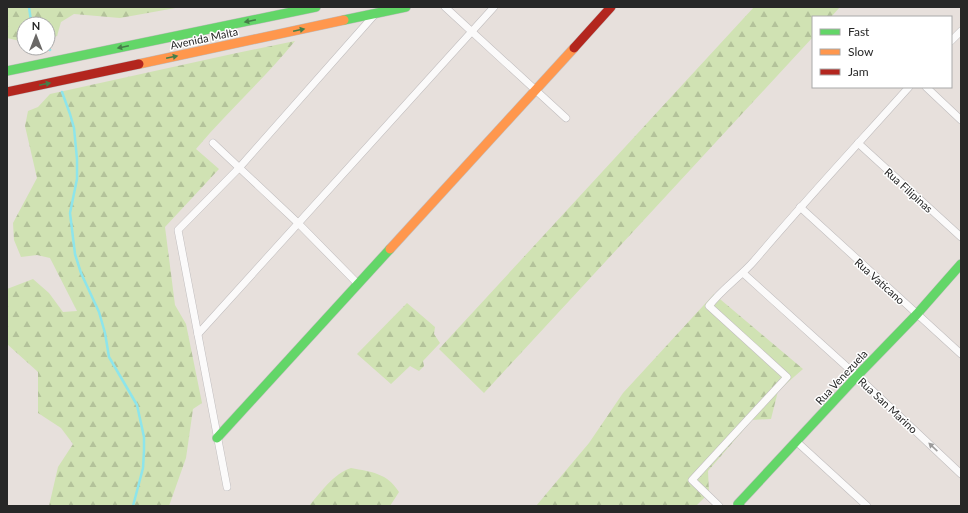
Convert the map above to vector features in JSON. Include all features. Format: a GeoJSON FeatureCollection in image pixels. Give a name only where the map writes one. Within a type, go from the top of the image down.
{"type":"FeatureCollection","features":[{"type":"Feature","properties":{"kind":"street","name":"Avenida Malta"},"geometry":{"type":"LineString","coordinates":[[7,72],[316,7]]}},
{"type":"Feature","properties":{"kind":"street","name":"Avenida Malta"},"geometry":{"type":"LineString","coordinates":[[7,92],[406,7]]}},
{"type":"Feature","properties":{"kind":"street"},"geometry":{"type":"LineString","coordinates":[[445,7],[566,118]]}},
{"type":"Feature","properties":{"kind":"street"},"geometry":{"type":"LineString","coordinates":[[198,334],[494,7]]}},
{"type":"Feature","properties":{"kind":"street"},"geometry":{"type":"LineString","coordinates":[[217,438],[611,7]]}},
{"type":"Feature","properties":{"kind":"street"},"geometry":{"type":"LineString","coordinates":[[227,488],[178,230],[239,168],[377,13]]}},
{"type":"Feature","properties":{"kind":"street"},"geometry":{"type":"LineString","coordinates":[[952,41],[961,30]]}},
{"type":"Feature","properties":{"kind":"street"},"geometry":{"type":"LineString","coordinates":[[719,506],[692,480],[787,377],[710,306],[717,295],[743,273],[800,207],[909,88]]}},
{"type":"Feature","properties":{"kind":"street"},"geometry":{"type":"LineString","coordinates":[[927,88],[961,120]]}},
{"type":"Feature","properties":{"kind":"street"},"geometry":{"type":"LineString","coordinates":[[213,143],[298,223],[358,284]]}},
{"type":"Feature","properties":{"kind":"street","name":"Rua Filipinas"},"geometry":{"type":"LineString","coordinates":[[858,144],[961,237]]}},
{"type":"Feature","properties":{"kind":"street","name":"Rua Vaticano"},"geometry":{"type":"LineString","coordinates":[[800,207],[961,354]]}},
{"type":"Feature","properties":{"kind":"street","name":"Rua Venezuela"},"geometry":{"type":"LineString","coordinates":[[738,505],[857,376],[917,314],[961,264]]}},
{"type":"Feature","properties":{"kind":"street","name":"Rua San Marino"},"geometry":{"type":"LineString","coordinates":[[743,273],[857,376],[961,474]]}},
{"type":"Feature","properties":{"kind":"street"},"geometry":{"type":"LineString","coordinates":[[797,442],[866,506]]}},
{"type":"Feature","properties":{"kind":"green space"},"geometry":{"type":"Polygon","coordinates":[[[7,7],[181,7],[120,18],[74,14],[61,22],[56,36],[56,16],[16,16],[16,40],[7,38],[7,7]]]}},
{"type":"Feature","properties":{"kind":"green space"},"geometry":{"type":"Polygon","coordinates":[[[754,7],[840,7],[832,16],[812,16],[812,38],[484,393],[439,349],[754,7]]]}},
{"type":"Feature","properties":{"kind":"green space"},"geometry":{"type":"Polygon","coordinates":[[[295,41],[271,69],[196,149],[219,169],[165,227],[175,305],[186,324],[202,403],[193,409],[186,458],[169,506],[49,506],[58,467],[73,444],[61,428],[38,413],[38,372],[7,344],[7,289],[33,279],[49,293],[63,312],[77,311],[50,258],[37,255],[21,257],[14,240],[13,223],[37,178],[25,126],[28,111],[38,107],[50,94],[295,41]]]}},
{"type":"Feature","properties":{"kind":"green space"},"geometry":{"type":"Polygon","coordinates":[[[714,294],[803,369],[778,391],[771,419],[752,420],[708,471],[709,493],[696,506],[536,506],[589,443],[623,393],[714,294]]]}},
{"type":"Feature","properties":{"kind":"green space"},"geometry":{"type":"Polygon","coordinates":[[[407,303],[435,327],[434,334],[440,343],[423,361],[424,366],[419,371],[410,366],[391,384],[357,354],[407,303]]]}},
{"type":"Feature","properties":{"kind":"green space"},"geometry":{"type":"Polygon","coordinates":[[[351,468],[378,474],[389,481],[399,492],[390,506],[309,506],[333,479],[351,468]]]}},
{"type":"Feature","properties":{"kind":"waterway"},"geometry":{"type":"LineString","coordinates":[[29,7],[30,16]]}},
{"type":"Feature","properties":{"kind":"waterway"},"geometry":{"type":"LineString","coordinates":[[62,92],[74,128],[77,159],[77,179],[70,213],[75,254],[81,273],[99,312],[105,333],[109,357],[137,405],[144,437],[143,468],[133,506]]}},
{"type":"Feature","properties":{"kind":"traffic: fast"},"geometry":{"type":"LineString","coordinates":[[7,71],[316,7]]}},
{"type":"Feature","properties":{"kind":"traffic: fast"},"geometry":{"type":"LineString","coordinates":[[344,20],[406,7]]}},
{"type":"Feature","properties":{"kind":"traffic: fast"},"geometry":{"type":"LineString","coordinates":[[217,438],[390,249]]}},
{"type":"Feature","properties":{"kind":"traffic: fast"},"geometry":{"type":"LineString","coordinates":[[740,506],[738,504],[917,314],[961,264]]}},
{"type":"Feature","properties":{"kind":"traffic: slow"},"geometry":{"type":"LineString","coordinates":[[139,64],[344,20]]}},
{"type":"Feature","properties":{"kind":"traffic: slow"},"geometry":{"type":"LineString","coordinates":[[390,249],[574,48]]}},
{"type":"Feature","properties":{"kind":"traffic: jam"},"geometry":{"type":"LineString","coordinates":[[574,48],[611,7]]}},
{"type":"Feature","properties":{"kind":"traffic: jam"},"geometry":{"type":"LineString","coordinates":[[7,92],[139,64]]}}]}
